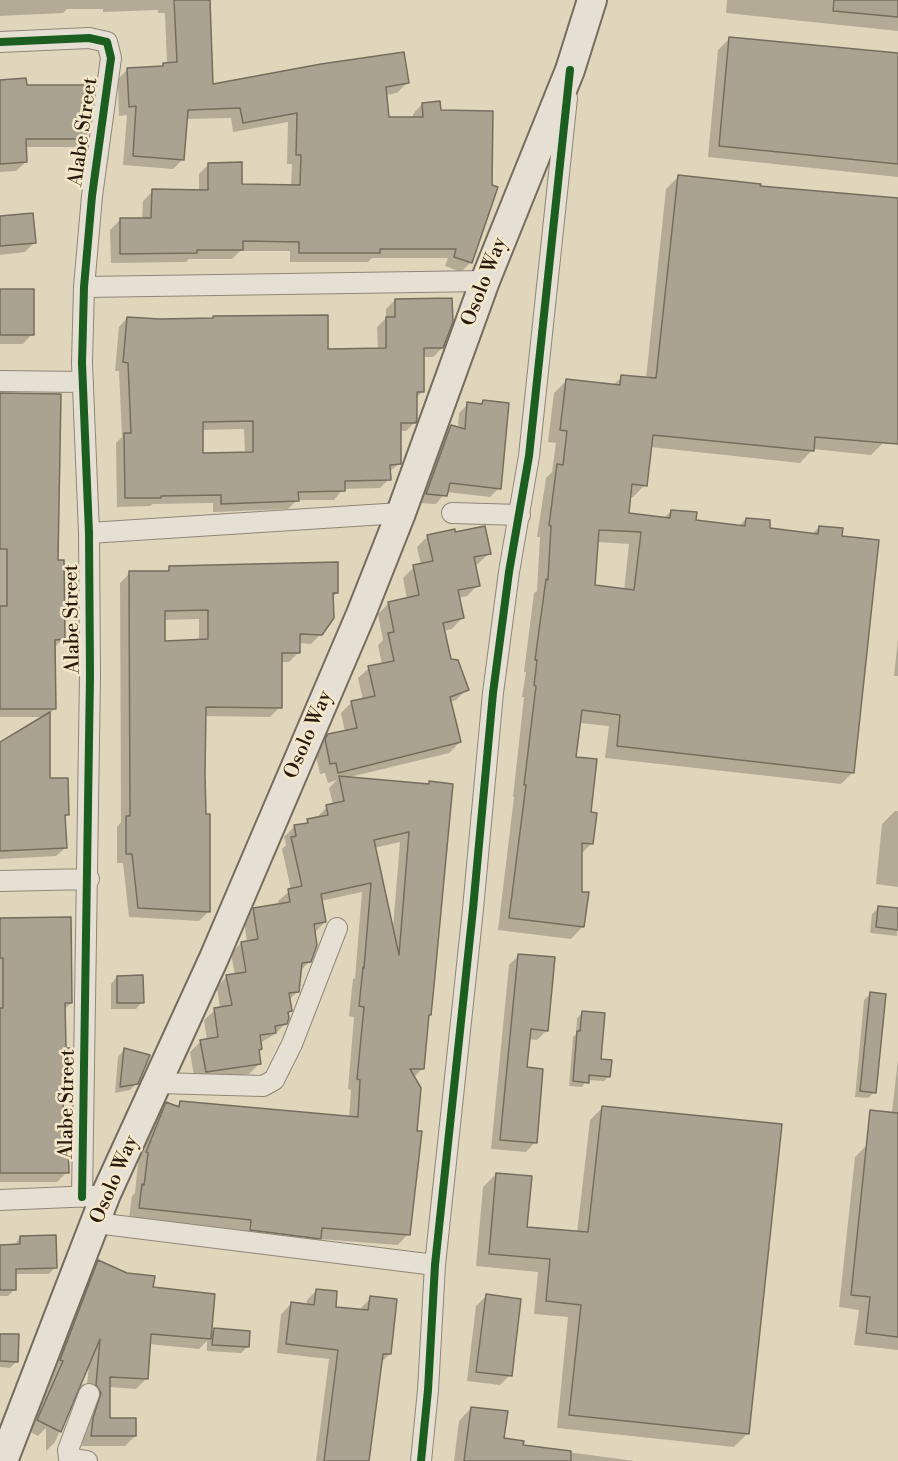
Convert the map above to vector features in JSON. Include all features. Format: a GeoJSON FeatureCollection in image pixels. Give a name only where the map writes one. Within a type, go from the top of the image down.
{"type":"FeatureCollection","features":[{"type":"Feature","properties":{"kind":"main road","name":"Osolo Way"},"geometry":{"type":"LineString","coordinates":[[3,1461],[96,1223],[94,1196],[158,1083],[361,614],[401,513],[484,281],[570,70],[592,0]]}},
{"type":"Feature","properties":{"kind":"street","name":"Alabe Street"},"geometry":{"type":"LineString","coordinates":[[0,42],[89,38],[107,42],[111,58],[92,196],[84,286],[83,382],[89,533],[90,675],[88,879],[94,1196]]}},
{"type":"Feature","properties":{"kind":"street"},"geometry":{"type":"LineString","coordinates":[[421,1461],[428,1390],[435,1265],[471,932],[493,693],[509,572],[529,456],[570,70]]}},
{"type":"Feature","properties":{"kind":"street"},"geometry":{"type":"LineString","coordinates":[[84,286],[484,281]]}},
{"type":"Feature","properties":{"kind":"street"},"geometry":{"type":"LineString","coordinates":[[0,381],[83,382]]}},
{"type":"Feature","properties":{"kind":"street"},"geometry":{"type":"LineString","coordinates":[[89,533],[401,513]]}},
{"type":"Feature","properties":{"kind":"street"},"geometry":{"type":"LineString","coordinates":[[452,513],[520,515]]}},
{"type":"Feature","properties":{"kind":"street"},"geometry":{"type":"LineString","coordinates":[[0,880],[88,879]]}},
{"type":"Feature","properties":{"kind":"street"},"geometry":{"type":"LineString","coordinates":[[158,1083],[263,1086],[274,1080],[292,1044],[337,928]]}},
{"type":"Feature","properties":{"kind":"street"},"geometry":{"type":"LineString","coordinates":[[0,1200],[94,1196]]}},
{"type":"Feature","properties":{"kind":"street"},"geometry":{"type":"LineString","coordinates":[[96,1223],[435,1265]]}},
{"type":"Feature","properties":{"kind":"street"},"geometry":{"type":"LineString","coordinates":[[87,1461],[69,1458],[68,1450],[88,1394]]}},
{"type":"Feature","properties":{"kind":"building"},"geometry":{"type":"Polygon","coordinates":[[[174,0],[210,0],[213,84],[321,64],[404,52],[409,83],[386,87],[389,117],[423,117],[422,103],[440,101],[441,110],[493,111],[492,185],[498,187],[472,263],[454,257],[456,249],[380,249],[380,253],[299,253],[299,242],[243,241],[243,250],[120,254],[120,218],[151,218],[152,189],[208,190],[208,163],[242,162],[242,184],[300,185],[301,155],[296,155],[297,113],[243,123],[240,108],[188,110],[184,160],[133,156],[136,106],[129,107],[127,68],[163,66],[163,63],[177,62],[174,0]]]}},
{"type":"Feature","properties":{"kind":"building"},"geometry":{"type":"Polygon","coordinates":[[[834,0],[898,0],[898,17],[833,11],[834,0]]]}},
{"type":"Feature","properties":{"kind":"building"},"geometry":{"type":"Polygon","coordinates":[[[729,37],[898,53],[898,164],[719,146],[729,37]]]}},
{"type":"Feature","properties":{"kind":"building"},"geometry":{"type":"Polygon","coordinates":[[[26,78],[27,85],[87,85],[86,139],[26,139],[27,162],[0,164],[0,80],[26,78]]]}},
{"type":"Feature","properties":{"kind":"building"},"geometry":{"type":"Polygon","coordinates":[[[678,175],[761,184],[760,186],[898,198],[898,444],[815,437],[814,451],[653,435],[647,486],[632,484],[629,513],[670,518],[671,510],[697,512],[696,520],[745,526],[746,518],[770,520],[770,528],[818,534],[819,526],[843,528],[842,536],[879,540],[854,773],[617,746],[620,715],[582,710],[576,757],[597,759],[591,812],[597,813],[593,844],[582,843],[582,892],[589,892],[584,927],[509,918],[536,686],[534,685],[537,660],[535,660],[546,579],[548,580],[551,526],[549,525],[557,464],[563,465],[567,431],[560,430],[566,379],[620,385],[621,375],[656,378],[678,175]],[[599,530],[595,585],[634,590],[641,532],[599,530]]]}},
{"type":"Feature","properties":{"kind":"building"},"geometry":{"type":"Polygon","coordinates":[[[33,213],[36,243],[0,246],[0,216],[33,213]]]}},
{"type":"Feature","properties":{"kind":"building"},"geometry":{"type":"Polygon","coordinates":[[[0,289],[34,289],[34,335],[0,335],[0,289]]]}},
{"type":"Feature","properties":{"kind":"building"},"geometry":{"type":"Polygon","coordinates":[[[452,298],[453,322],[443,348],[424,348],[424,392],[417,392],[416,423],[401,423],[401,464],[390,465],[391,480],[345,481],[345,491],[298,492],[299,501],[221,504],[221,495],[125,498],[124,433],[131,433],[128,363],[123,362],[127,317],[160,319],[328,315],[328,349],[386,348],[386,317],[395,317],[395,299],[452,298]],[[253,421],[203,422],[203,453],[253,452],[253,421]]]}},
{"type":"Feature","properties":{"kind":"building"},"geometry":{"type":"Polygon","coordinates":[[[0,393],[61,394],[58,560],[64,560],[65,639],[55,640],[56,709],[0,709],[0,606],[7,606],[7,549],[0,549],[0,393]]]}},
{"type":"Feature","properties":{"kind":"building"},"geometry":{"type":"Polygon","coordinates":[[[483,400],[509,403],[501,489],[450,483],[447,496],[426,494],[451,425],[465,429],[467,402],[482,404],[483,400]]]}},
{"type":"Feature","properties":{"kind":"building"},"geometry":{"type":"Polygon","coordinates":[[[485,526],[491,554],[474,557],[480,586],[458,590],[464,618],[443,623],[451,659],[458,660],[469,690],[450,697],[461,742],[338,773],[336,763],[330,764],[325,739],[328,734],[357,728],[351,701],[375,696],[368,666],[394,661],[388,633],[394,632],[388,602],[419,595],[413,565],[433,561],[427,535],[485,526]]]}},
{"type":"Feature","properties":{"kind":"building"},"geometry":{"type":"Polygon","coordinates":[[[338,562],[338,593],[333,593],[334,618],[322,635],[300,634],[300,653],[282,653],[282,708],[206,707],[205,774],[206,814],[210,814],[210,912],[138,908],[132,854],[126,854],[126,816],[130,816],[129,571],[169,571],[169,566],[338,562]],[[208,610],[165,611],[165,641],[208,639],[208,610]]]}},
{"type":"Feature","properties":{"kind":"building"},"geometry":{"type":"Polygon","coordinates":[[[50,712],[50,778],[68,778],[69,815],[65,815],[67,848],[0,851],[0,742],[50,712]]]}},
{"type":"Feature","properties":{"kind":"building"},"geometry":{"type":"Polygon","coordinates":[[[339,776],[453,784],[424,1069],[410,1069],[421,1088],[417,1131],[422,1131],[410,1235],[322,1228],[321,1239],[250,1230],[251,1220],[139,1208],[148,1153],[146,1152],[166,1102],[179,1107],[180,1101],[358,1117],[360,1080],[357,1079],[364,1007],[359,1006],[371,883],[321,894],[326,922],[314,924],[317,945],[311,962],[302,963],[299,992],[289,993],[292,1011],[288,1012],[287,1024],[275,1026],[276,1033],[260,1035],[261,1064],[206,1072],[200,1040],[218,1037],[214,1008],[232,1005],[226,975],[246,972],[241,942],[258,939],[253,908],[290,902],[288,889],[302,886],[291,837],[296,836],[294,825],[308,823],[307,819],[328,815],[326,805],[344,801],[339,776]],[[409,832],[374,840],[399,955],[409,832]]]}},
{"type":"Feature","properties":{"kind":"building"},"geometry":{"type":"Polygon","coordinates":[[[878,906],[898,908],[898,930],[876,927],[878,906]]]}},
{"type":"Feature","properties":{"kind":"building"},"geometry":{"type":"Polygon","coordinates":[[[71,917],[72,1003],[65,1003],[66,1048],[72,1048],[72,1090],[63,1090],[64,1145],[68,1145],[69,1173],[0,1173],[0,1008],[3,1008],[3,958],[0,958],[0,918],[71,917]]]}},
{"type":"Feature","properties":{"kind":"building"},"geometry":{"type":"Polygon","coordinates":[[[518,954],[555,957],[548,1031],[531,1029],[527,1067],[543,1069],[537,1143],[500,1140],[518,954]]]}},
{"type":"Feature","properties":{"kind":"building"},"geometry":{"type":"Polygon","coordinates":[[[143,975],[144,1003],[117,1003],[117,976],[143,975]]]}},
{"type":"Feature","properties":{"kind":"building"},"geometry":{"type":"Polygon","coordinates":[[[870,992],[886,994],[876,1093],[860,1091],[870,992]]]}},
{"type":"Feature","properties":{"kind":"building"},"geometry":{"type":"Polygon","coordinates":[[[582,1011],[605,1013],[601,1059],[612,1060],[610,1077],[589,1075],[589,1083],[573,1081],[577,1031],[580,1031],[582,1011]]]}},
{"type":"Feature","properties":{"kind":"building"},"geometry":{"type":"Polygon","coordinates":[[[124,1048],[150,1055],[138,1084],[120,1087],[124,1048]]]}},
{"type":"Feature","properties":{"kind":"building"},"geometry":{"type":"Polygon","coordinates":[[[602,1106],[782,1124],[749,1434],[569,1415],[581,1305],[546,1301],[550,1259],[489,1254],[496,1173],[532,1176],[527,1227],[588,1232],[602,1106]]]}},
{"type":"Feature","properties":{"kind":"building"},"geometry":{"type":"Polygon","coordinates":[[[870,1110],[898,1113],[898,1337],[866,1333],[870,1297],[851,1295],[870,1110]]]}},
{"type":"Feature","properties":{"kind":"building"},"geometry":{"type":"Polygon","coordinates":[[[56,1235],[57,1268],[16,1269],[16,1290],[0,1290],[0,1245],[20,1244],[20,1236],[56,1235]]]}},
{"type":"Feature","properties":{"kind":"building"},"geometry":{"type":"Polygon","coordinates":[[[98,1260],[127,1273],[155,1276],[153,1287],[215,1294],[211,1339],[151,1334],[148,1379],[110,1377],[110,1418],[136,1418],[136,1436],[91,1436],[93,1418],[101,1393],[96,1385],[100,1339],[61,1432],[37,1420],[63,1361],[60,1360],[98,1260]]]}},
{"type":"Feature","properties":{"kind":"building"},"geometry":{"type":"Polygon","coordinates":[[[316,1289],[337,1291],[336,1307],[368,1310],[370,1296],[397,1299],[391,1354],[383,1354],[369,1461],[324,1461],[338,1350],[286,1344],[291,1302],[314,1305],[316,1289]]]}},
{"type":"Feature","properties":{"kind":"building"},"geometry":{"type":"Polygon","coordinates":[[[486,1294],[521,1299],[512,1376],[476,1372],[486,1294]]]}},
{"type":"Feature","properties":{"kind":"building"},"geometry":{"type":"Polygon","coordinates":[[[214,1328],[250,1331],[249,1347],[212,1345],[214,1328]]]}},
{"type":"Feature","properties":{"kind":"building"},"geometry":{"type":"Polygon","coordinates":[[[0,1334],[19,1334],[18,1362],[0,1361],[0,1334]]]}},
{"type":"Feature","properties":{"kind":"building"},"geometry":{"type":"Polygon","coordinates":[[[471,1407],[508,1411],[504,1438],[524,1441],[523,1445],[571,1451],[571,1461],[464,1461],[471,1407]]]}},
{"type":"Feature","properties":{"kind":"cycle path"},"geometry":{"type":"LineString","coordinates":[[0,42],[89,38],[107,42],[111,58],[92,196],[84,287],[82,363],[89,533],[90,675],[82,1197]]}},
{"type":"Feature","properties":{"kind":"cycle path"},"geometry":{"type":"LineString","coordinates":[[421,1461],[428,1390],[435,1265],[473,909],[493,693],[509,572],[529,456],[570,70]]}}]}
